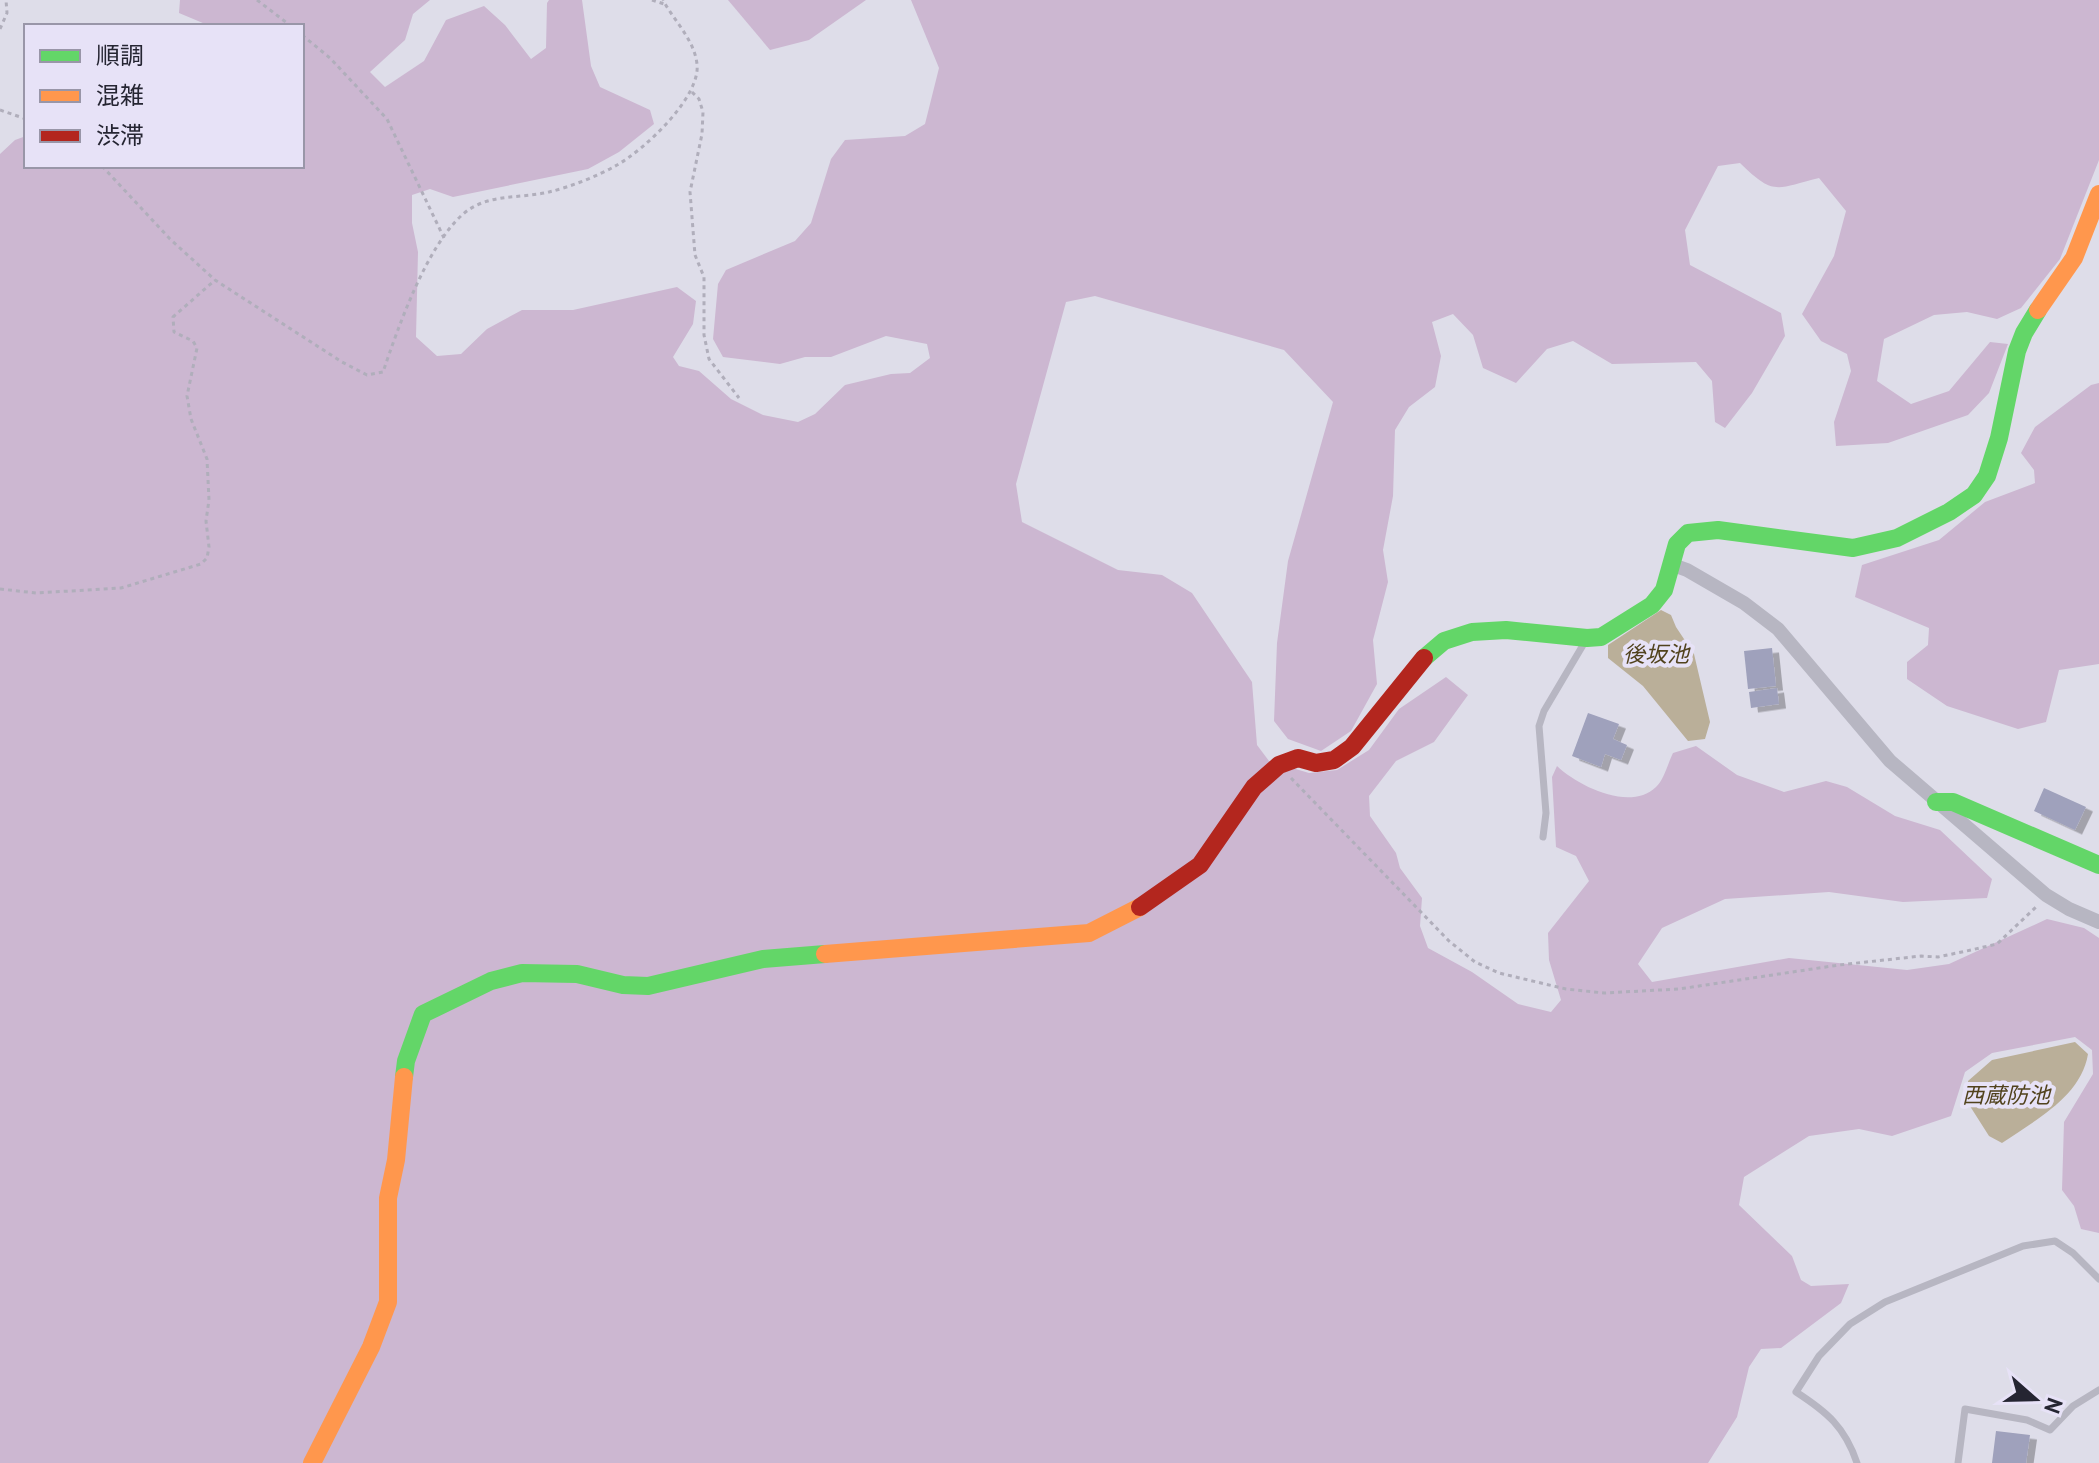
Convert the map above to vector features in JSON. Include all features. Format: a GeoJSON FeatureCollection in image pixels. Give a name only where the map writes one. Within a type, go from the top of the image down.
{"type":"FeatureCollection","features":[{"type":"Feature","properties":{"kind":"street"},"geometry":{"type":"LineString","coordinates":[[312,1463],[371,1347],[388,1302],[388,1198],[396,1160],[406,1061],[423,1014],[491,981],[522,973],[577,974],[623,985],[648,986],[763,959],[1089,933],[1142,906],[1200,865],[1254,787],[1279,765],[1298,758],[1316,763],[1334,760],[1352,747],[1420,661],[1444,641],[1472,632],[1506,630],[1601,637],[1652,605],[1664,590],[1677,544],[1688,533],[1718,530],[1853,548],[1875,546],[1907,534],[1967,502],[1980,487],[1990,465],[2012,368],[2024,333],[2062,279],[2083,237],[2099,194]]}},
{"type":"Feature","properties":{"kind":"street"},"geometry":{"type":"LineString","coordinates":[[1673,565],[1744,603],[1778,629],[1890,761],[2046,895],[2099,922]]}},
{"type":"Feature","properties":{"kind":"street"},"geometry":{"type":"LineString","coordinates":[[1936,802],[1953,802],[2099,865]]}},
{"type":"Feature","properties":{"kind":"lane"},"geometry":{"type":"LineString","coordinates":[[1543,837],[1546,813],[1539,726],[1544,711],[1587,638]]}},
{"type":"Feature","properties":{"kind":"lane"},"geometry":{"type":"LineString","coordinates":[[1857,1463],[1850,1442],[1828,1413],[1796,1392],[1819,1356],[1850,1324],[1885,1302],[2023,1246],[2055,1241],[2073,1253],[2099,1279]]}},
{"type":"Feature","properties":{"kind":"lane"},"geometry":{"type":"LineString","coordinates":[[1958,1463],[1965,1409],[2027,1420],[2050,1430],[2073,1406],[2099,1390]]}},
{"type":"Feature","properties":{"kind":"path"},"geometry":{"type":"LineString","coordinates":[[0,29],[7,13],[6,0]]}},
{"type":"Feature","properties":{"kind":"path"},"geometry":{"type":"LineString","coordinates":[[257,0],[288,24]]}},
{"type":"Feature","properties":{"kind":"path"},"geometry":{"type":"LineString","coordinates":[[104,168],[170,239],[215,280],[342,362],[367,375],[383,372],[423,273],[463,214],[490,200],[550,192],[617,165],[639,149],[684,104],[696,82],[697,64],[679,24],[664,2],[652,0]]}},
{"type":"Feature","properties":{"kind":"path"},"geometry":{"type":"LineString","coordinates":[[304,37],[330,58],[387,119],[444,238]]}},
{"type":"Feature","properties":{"kind":"path"},"geometry":{"type":"LineString","coordinates":[[692,92],[699,99],[703,112],[702,134],[690,192],[695,255],[704,277],[704,335],[709,359],[739,398]]}},
{"type":"Feature","properties":{"kind":"path"},"geometry":{"type":"LineString","coordinates":[[0,110],[24,118]]}},
{"type":"Feature","properties":{"kind":"path"},"geometry":{"type":"LineString","coordinates":[[0,589],[36,593],[121,588],[201,564],[207,558],[207,459],[191,419],[187,396],[197,348],[193,341],[174,332],[171,324],[173,317],[215,280]]}},
{"type":"Feature","properties":{"kind":"path"},"geometry":{"type":"LineString","coordinates":[[1279,765],[1449,941],[1475,962],[1499,973],[1566,989],[1604,993],[1679,989],[1839,965],[1938,957],[1997,944],[2046,895]]}},
{"type":"Feature","properties":{"kind":"shaded area"},"geometry":{"type":"Polygon","coordinates":[[[180,0],[430,0],[413,14],[405,40],[370,72],[385,87],[424,61],[446,20],[484,6],[505,25],[531,59],[546,48],[549,0],[582,0],[591,66],[600,87],[650,110],[654,124],[619,152],[588,169],[453,197],[430,189],[412,195],[412,223],[418,252],[416,337],[437,356],[461,354],[487,329],[522,310],[573,310],[677,287],[696,301],[693,324],[673,357],[679,366],[699,371],[731,399],[763,415],[798,422],[815,414],[845,385],[891,374],[910,373],[930,358],[927,344],[886,336],[831,357],[805,357],[780,364],[723,357],[713,339],[718,284],[726,270],[795,241],[811,223],[831,159],[845,140],[905,136],[925,124],[939,68],[911,0],[2099,0],[2099,160],[2060,259],[2021,308],[1997,319],[1967,312],[1934,315],[1884,339],[1877,381],[1911,404],[1949,391],[1990,342],[2008,344],[1989,393],[1968,415],[1888,443],[1836,446],[1834,422],[1851,371],[1847,354],[1821,341],[1802,314],[1834,256],[1846,211],[1819,178],[1776,187],[1760,181],[1740,163],[1718,166],[1685,230],[1690,265],[1781,313],[1785,336],[1752,393],[1725,428],[1715,422],[1712,381],[1696,362],[1612,364],[1573,341],[1547,349],[1516,383],[1483,368],[1473,335],[1453,314],[1432,322],[1441,356],[1435,387],[1409,407],[1395,430],[1393,496],[1383,550],[1388,582],[1373,640],[1377,684],[1351,731],[1321,751],[1288,739],[1274,721],[1277,643],[1288,561],[1333,402],[1284,350],[1095,296],[1066,302],[1016,484],[1022,522],[1118,570],[1162,575],[1192,593],[1252,682],[1257,745],[1269,761],[1309,773],[1337,770],[1369,750],[1399,709],[1446,677],[1468,695],[1434,742],[1396,761],[1369,796],[1370,816],[1396,853],[1400,868],[1422,898],[1420,926],[1428,948],[1472,972],[1518,1004],[1551,1012],[1561,1000],[1549,960],[1548,933],[1589,881],[1576,856],[1556,847],[1552,777],[1557,766],[1591,788],[1619,797],[1633,797],[1645,794],[1659,784],[1673,753],[1696,746],[1737,775],[1784,792],[1826,781],[1847,787],[1895,816],[1940,830],[1992,879],[1987,898],[1903,902],[1829,892],[1725,899],[1662,928],[1638,964],[1652,982],[1789,958],[1907,970],[1949,964],[2047,919],[2084,928],[2099,938],[2099,1233],[2081,1229],[2074,1206],[2062,1190],[2064,1122],[2093,1074],[2092,1050],[2075,1037],[1992,1053],[1965,1072],[1951,1116],[1892,1136],[1859,1129],[1809,1136],[1744,1177],[1739,1205],[1792,1256],[1801,1280],[1811,1286],[1849,1284],[1841,1303],[1781,1348],[1761,1349],[1749,1367],[1737,1417],[1708,1463],[0,1463],[0,154],[15,140],[24,137],[24,168],[304,168],[304,24],[205,24],[179,13],[180,0]]]}},
{"type":"Feature","properties":{"kind":"shaded area"},"geometry":{"type":"Polygon","coordinates":[[[728,0],[866,0],[809,40],[770,50],[728,0]]]}},
{"type":"Feature","properties":{"kind":"shaded area"},"geometry":{"type":"Polygon","coordinates":[[[2099,383],[2099,664],[2059,670],[2046,722],[2018,729],[1947,706],[1907,679],[1907,662],[1928,645],[1929,628],[1855,597],[1862,565],[1939,540],[1985,502],[2035,483],[2034,470],[2021,453],[2035,427],[2091,385],[2099,383]]]}},
{"type":"Feature","properties":{"kind":"water","name":"後坂池"},"geometry":{"type":"Polygon","coordinates":[[[1661,610],[1671,615],[1694,654],[1710,722],[1705,739],[1688,741],[1643,686],[1608,658],[1608,645],[1661,610]]]}},
{"type":"Feature","properties":{"kind":"water","name":"西蔵防池"},"geometry":{"type":"Polygon","coordinates":[[[2075,1042],[2088,1054],[2084,1069],[2066,1095],[2002,1143],[1989,1136],[1968,1103],[1968,1081],[1992,1060],[2075,1042]]]}},
{"type":"Feature","properties":{"kind":"building"},"geometry":{"type":"Polygon","coordinates":[[[1772,648],[1776,686],[1748,689],[1744,651],[1772,648]]]}},
{"type":"Feature","properties":{"kind":"building"},"geometry":{"type":"Polygon","coordinates":[[[1777,688],[1779,704],[1751,708],[1749,692],[1777,688]]]}},
{"type":"Feature","properties":{"kind":"building"},"geometry":{"type":"Polygon","coordinates":[[[1588,713],[1619,724],[1613,739],[1627,745],[1621,760],[1605,754],[1601,767],[1572,756],[1588,713]]]}},
{"type":"Feature","properties":{"kind":"building"},"geometry":{"type":"Polygon","coordinates":[[[2044,788],[2086,807],[2075,830],[2034,811],[2044,788]]]}},
{"type":"Feature","properties":{"kind":"building"},"geometry":{"type":"Polygon","coordinates":[[[1996,1431],[2030,1435],[2026,1463],[1992,1463],[1996,1431]]]}},
{"type":"Feature","properties":{"kind":"traffic: fast"},"geometry":{"type":"LineString","coordinates":[[1424,658],[1444,641],[1472,632],[1506,630],[1601,637],[1652,605],[1664,590],[1677,544],[1688,533],[1718,530],[1853,548],[1897,538],[1949,512],[1974,495],[1987,476],[1999,438],[2017,351],[2038,310]]}},
{"type":"Feature","properties":{"kind":"traffic: fast"},"geometry":{"type":"LineString","coordinates":[[1936,802],[1953,802],[2099,865]]}},
{"type":"Feature","properties":{"kind":"traffic: fast"},"geometry":{"type":"LineString","coordinates":[[404,1077],[406,1061],[423,1014],[491,981],[522,973],[577,974],[623,985],[648,986],[763,959],[825,954]]}},
{"type":"Feature","properties":{"kind":"traffic: slow"},"geometry":{"type":"LineString","coordinates":[[2038,310],[2074,258],[2099,194]]}},
{"type":"Feature","properties":{"kind":"traffic: slow"},"geometry":{"type":"LineString","coordinates":[[825,954],[1089,933],[1140,907]]}},
{"type":"Feature","properties":{"kind":"traffic: slow"},"geometry":{"type":"LineString","coordinates":[[312,1463],[371,1347],[388,1302],[388,1198],[396,1160],[404,1077]]}},
{"type":"Feature","properties":{"kind":"traffic: jam"},"geometry":{"type":"LineString","coordinates":[[1140,907],[1200,865],[1254,787],[1279,765],[1298,758],[1316,763],[1334,760],[1352,747],[1424,658]]}}]}
